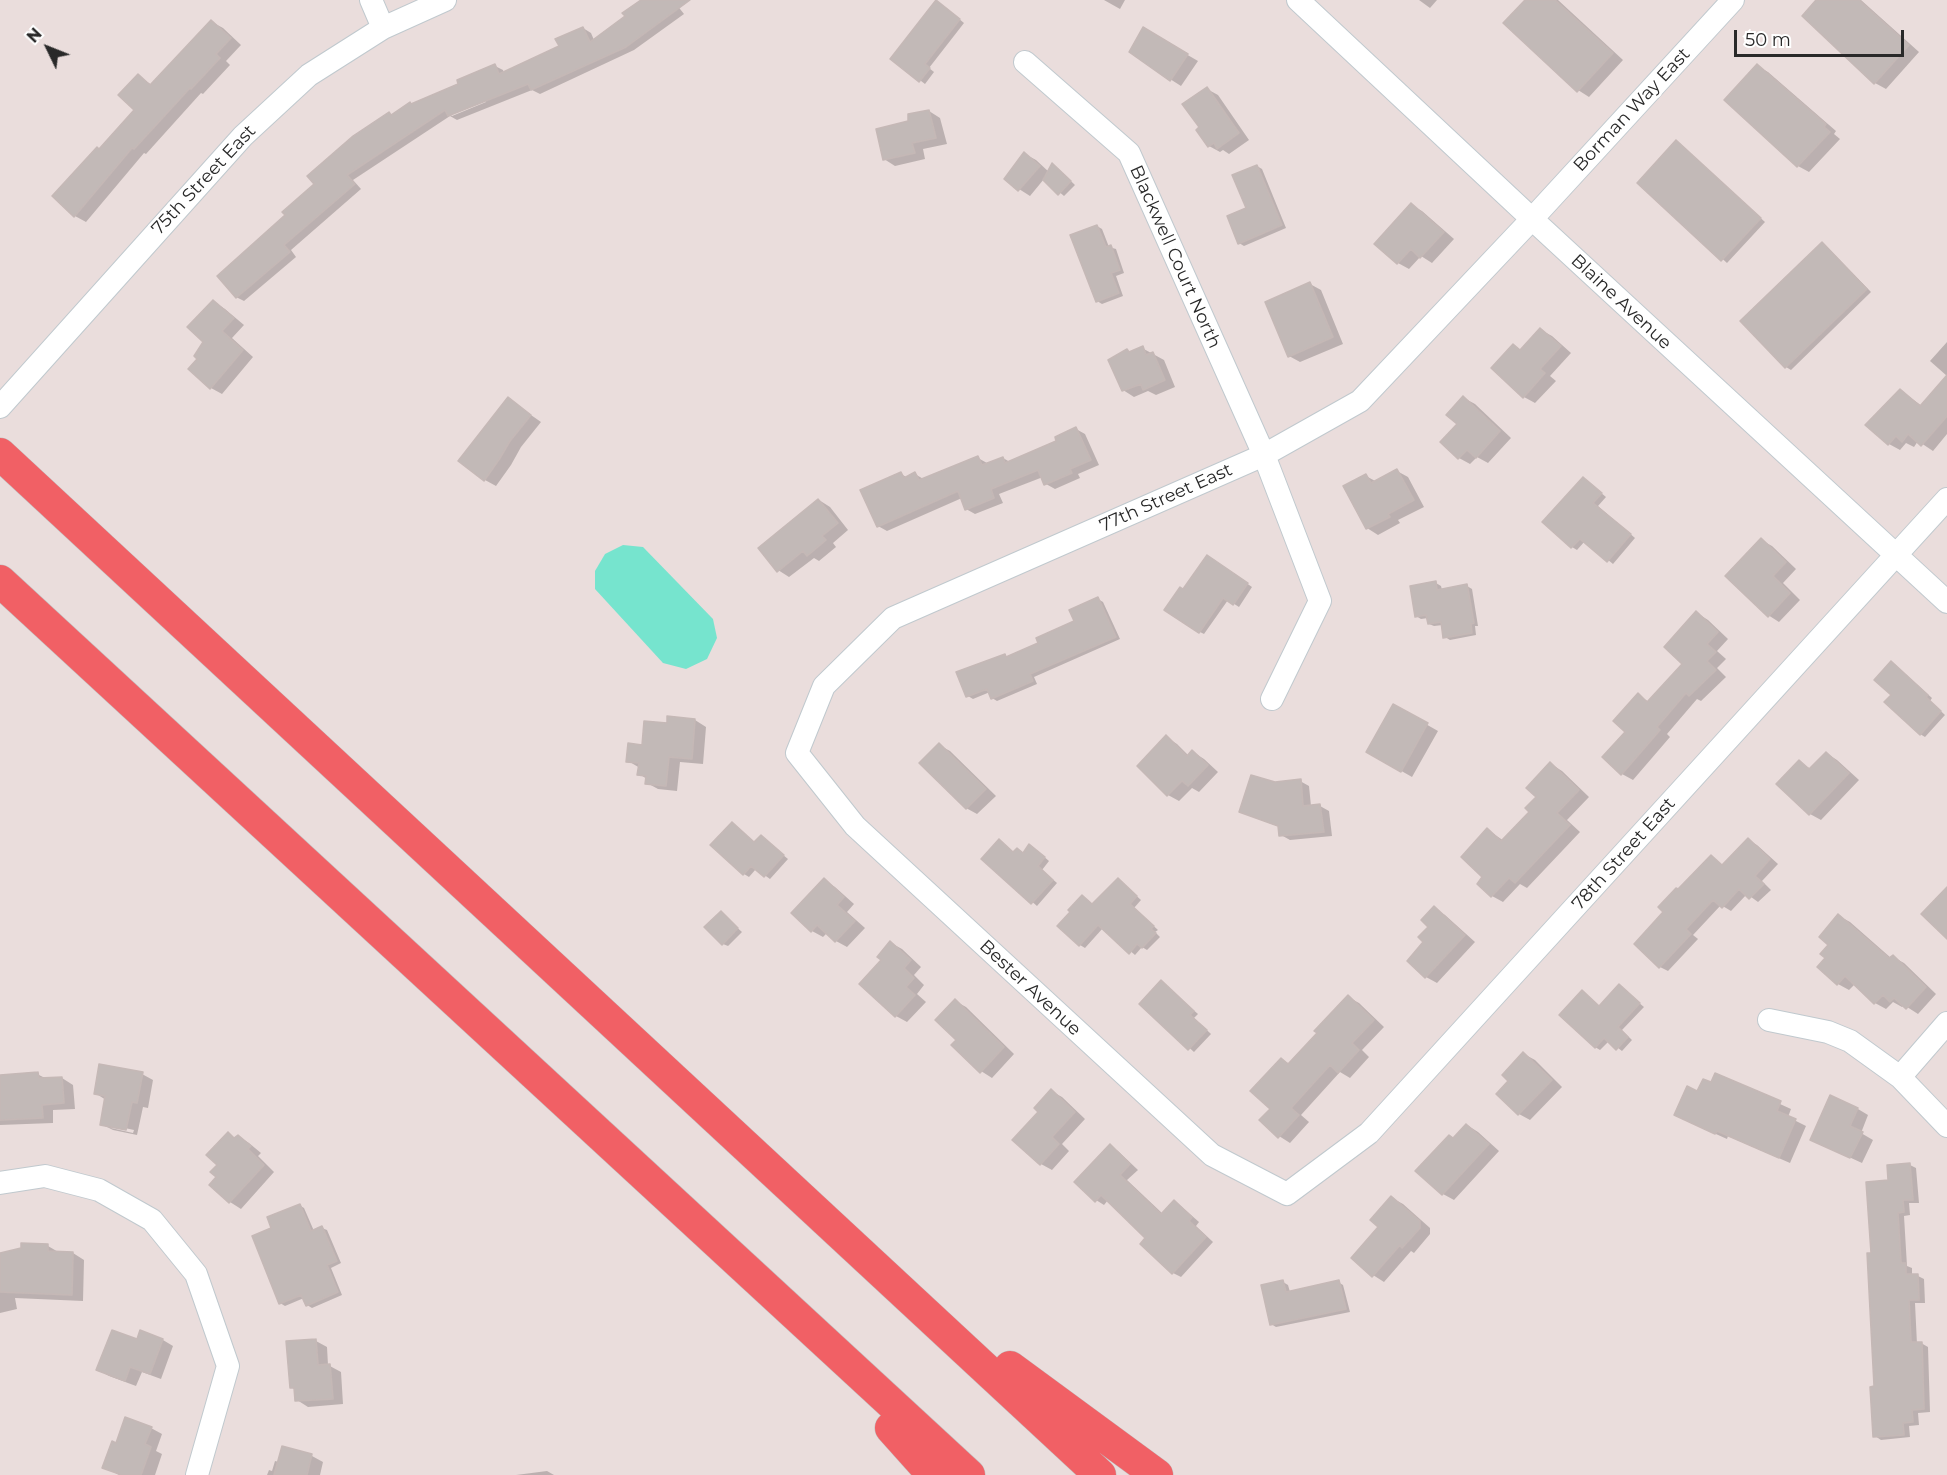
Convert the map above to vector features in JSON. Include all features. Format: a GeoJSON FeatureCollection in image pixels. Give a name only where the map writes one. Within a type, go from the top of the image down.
{"type":"FeatureCollection","features":[{"type":"Feature","properties":{"kind":"highway"},"geometry":{"type":"LineString","coordinates":[[0,454],[1100,1475]]}},
{"type":"Feature","properties":{"kind":"highway"},"geometry":{"type":"LineString","coordinates":[[0,581],[969,1475]]}},
{"type":"Feature","properties":{"kind":"highway"},"geometry":{"type":"LineString","coordinates":[[753,1277],[933,1475]]}},
{"type":"Feature","properties":{"kind":"highway"},"geometry":{"type":"LineString","coordinates":[[891,1280],[1156,1475]]}},
{"type":"Feature","properties":{"kind":"street"},"geometry":{"type":"LineString","coordinates":[[371,0],[383,28]]}},
{"type":"Feature","properties":{"kind":"street","name":"75th Street East"},"geometry":{"type":"LineString","coordinates":[[0,407],[243,136],[309,75],[383,28],[445,0]]}},
{"type":"Feature","properties":{"kind":"street","name":"Blaine Avenue"},"geometry":{"type":"LineString","coordinates":[[1298,0],[1947,602]]}},
{"type":"Feature","properties":{"kind":"street","name":"Borman Way East"},"geometry":{"type":"LineString","coordinates":[[1532,219],[1733,0]]}},
{"type":"Feature","properties":{"kind":"street","name":"Blackwell Court North"},"geometry":{"type":"LineString","coordinates":[[1025,62],[1129,153],[1264,455],[1320,601],[1272,699]]}},
{"type":"Feature","properties":{"kind":"street","name":"77th Street East"},"geometry":{"type":"LineString","coordinates":[[797,753],[824,686],[892,618],[1264,455],[1360,402],[1532,219]]}},
{"type":"Feature","properties":{"kind":"street","name":"78th Street East"},"geometry":{"type":"LineString","coordinates":[[1287,1194],[1369,1133],[1947,499]]}},
{"type":"Feature","properties":{"kind":"street","name":"Bester Avenue"},"geometry":{"type":"LineString","coordinates":[[797,753],[855,826],[1212,1155],[1287,1194]]}},
{"type":"Feature","properties":{"kind":"street"},"geometry":{"type":"LineString","coordinates":[[1770,1020],[1828,1032],[1860,1047],[1900,1077],[1947,1126]]}},
{"type":"Feature","properties":{"kind":"street"},"geometry":{"type":"LineString","coordinates":[[1900,1077],[1947,1023]]}},
{"type":"Feature","properties":{"kind":"street"},"geometry":{"type":"LineString","coordinates":[[0,1184],[45,1176],[99,1190],[152,1220],[196,1274],[228,1366],[197,1475]]}},
{"type":"Feature","properties":{"kind":"shaded area"},"geometry":{"type":"Polygon","coordinates":[[[623,545],[643,547],[713,619],[717,638],[707,659],[686,669],[663,663],[595,589],[595,571],[605,554],[623,545]]]}},
{"type":"Feature","properties":{"kind":"building"},"geometry":{"type":"Polygon","coordinates":[[[641,0],[690,0],[626,47],[531,90],[528,84],[448,116],[445,110],[347,175],[355,184],[284,245],[290,252],[236,298],[217,276],[285,215],[282,212],[314,184],[307,176],[353,136],[389,112],[391,115],[410,102],[411,104],[458,84],[457,80],[495,64],[499,74],[559,46],[555,39],[583,27],[590,42],[625,16],[622,13],[641,0]]]}},
{"type":"Feature","properties":{"kind":"building"},"geometry":{"type":"Polygon","coordinates":[[[936,0],[960,19],[925,64],[930,68],[919,82],[890,59],[936,0]]]}},
{"type":"Feature","properties":{"kind":"building"},"geometry":{"type":"Polygon","coordinates":[[[1525,0],[1555,0],[1613,53],[1577,92],[1503,23],[1525,0]]]}},
{"type":"Feature","properties":{"kind":"building"},"geometry":{"type":"Polygon","coordinates":[[[1816,0],[1859,0],[1909,45],[1874,84],[1802,16],[1816,0]]]}},
{"type":"Feature","properties":{"kind":"building"},"geometry":{"type":"Polygon","coordinates":[[[211,20],[231,38],[216,54],[220,58],[134,149],[132,148],[74,217],[52,196],[134,110],[118,95],[138,74],[150,85],[211,20]]]}},
{"type":"Feature","properties":{"kind":"building"},"geometry":{"type":"Polygon","coordinates":[[[1143,27],[1188,54],[1170,81],[1129,52],[1143,27]]]}},
{"type":"Feature","properties":{"kind":"building"},"geometry":{"type":"Polygon","coordinates":[[[1757,64],[1826,124],[1824,127],[1830,132],[1797,167],[1724,100],[1757,64]]]}},
{"type":"Feature","properties":{"kind":"building"},"geometry":{"type":"Polygon","coordinates":[[[1207,87],[1239,133],[1217,149],[1214,143],[1208,147],[1196,130],[1199,127],[1182,104],[1207,87]]]}},
{"type":"Feature","properties":{"kind":"building"},"geometry":{"type":"Polygon","coordinates":[[[929,110],[936,138],[912,143],[915,153],[883,160],[876,129],[908,121],[908,114],[929,110]]]}},
{"type":"Feature","properties":{"kind":"building"},"geometry":{"type":"Polygon","coordinates":[[[1676,140],[1761,218],[1721,261],[1637,183],[1676,140]]]}},
{"type":"Feature","properties":{"kind":"building"},"geometry":{"type":"Polygon","coordinates":[[[1024,152],[1040,166],[1018,191],[1004,179],[1024,152]]]}},
{"type":"Feature","properties":{"kind":"building"},"geometry":{"type":"Polygon","coordinates":[[[1052,163],[1071,181],[1058,195],[1043,180],[1052,163]]]}},
{"type":"Feature","properties":{"kind":"building"},"geometry":{"type":"Polygon","coordinates":[[[1257,165],[1282,225],[1238,244],[1227,216],[1246,208],[1232,175],[1257,165]]]}},
{"type":"Feature","properties":{"kind":"building"},"geometry":{"type":"Polygon","coordinates":[[[1411,203],[1444,232],[1420,258],[1411,249],[1397,264],[1374,244],[1411,203]]]}},
{"type":"Feature","properties":{"kind":"building"},"geometry":{"type":"Polygon","coordinates":[[[1097,225],[1106,247],[1111,245],[1120,270],[1111,273],[1119,293],[1096,302],[1070,235],[1097,225]]]}},
{"type":"Feature","properties":{"kind":"building"},"geometry":{"type":"Polygon","coordinates":[[[1822,242],[1867,289],[1785,368],[1740,321],[1822,242]]]}},
{"type":"Feature","properties":{"kind":"building"},"geometry":{"type":"Polygon","coordinates":[[[1310,282],[1333,337],[1288,357],[1265,302],[1310,282]]]}},
{"type":"Feature","properties":{"kind":"building"},"geometry":{"type":"Polygon","coordinates":[[[213,300],[234,318],[222,331],[243,350],[210,389],[188,369],[197,359],[194,356],[203,342],[187,327],[213,300]]]}},
{"type":"Feature","properties":{"kind":"building"},"geometry":{"type":"Polygon","coordinates":[[[1540,328],[1561,346],[1540,369],[1545,373],[1523,398],[1491,368],[1513,344],[1520,350],[1540,328]]]}},
{"type":"Feature","properties":{"kind":"building"},"geometry":{"type":"Polygon","coordinates":[[[1143,346],[1146,355],[1153,352],[1165,380],[1143,390],[1141,384],[1122,391],[1108,360],[1127,349],[1129,352],[1143,346]]]}},
{"type":"Feature","properties":{"kind":"building"},"geometry":{"type":"Polygon","coordinates":[[[1947,375],[1947,416],[1921,446],[1908,434],[1902,442],[1896,436],[1888,445],[1865,425],[1900,389],[1920,406],[1947,375]]]}},
{"type":"Feature","properties":{"kind":"building"},"geometry":{"type":"Polygon","coordinates":[[[1463,396],[1500,431],[1476,458],[1467,450],[1458,459],[1440,442],[1457,424],[1446,415],[1463,396]]]}},
{"type":"Feature","properties":{"kind":"building"},"geometry":{"type":"Polygon","coordinates":[[[508,397],[531,415],[510,441],[484,481],[458,461],[508,397]]]}},
{"type":"Feature","properties":{"kind":"building"},"geometry":{"type":"Polygon","coordinates":[[[1076,427],[1091,460],[1070,469],[1072,473],[1044,485],[1038,470],[991,489],[994,498],[965,510],[958,491],[877,527],[860,490],[901,472],[904,478],[915,472],[919,480],[978,456],[982,465],[1003,457],[1005,463],[1056,441],[1055,437],[1076,427]]]}},
{"type":"Feature","properties":{"kind":"building"},"geometry":{"type":"Polygon","coordinates":[[[1397,469],[1414,500],[1388,514],[1390,517],[1366,529],[1343,486],[1366,474],[1371,483],[1397,469]]]}},
{"type":"Feature","properties":{"kind":"building"},"geometry":{"type":"Polygon","coordinates":[[[1583,477],[1602,493],[1593,503],[1631,534],[1607,562],[1580,539],[1571,548],[1542,522],[1583,477]]]}},
{"type":"Feature","properties":{"kind":"building"},"geometry":{"type":"Polygon","coordinates":[[[818,499],[838,523],[822,536],[826,540],[807,556],[803,551],[777,572],[758,548],[818,499]]]}},
{"type":"Feature","properties":{"kind":"building"},"geometry":{"type":"Polygon","coordinates":[[[1761,538],[1786,562],[1773,576],[1790,593],[1768,617],[1725,576],[1761,538]]]}},
{"type":"Feature","properties":{"kind":"building"},"geometry":{"type":"Polygon","coordinates":[[[1207,555],[1248,583],[1233,605],[1223,598],[1199,633],[1164,610],[1180,587],[1183,589],[1207,555]]]}},
{"type":"Feature","properties":{"kind":"building"},"geometry":{"type":"Polygon","coordinates":[[[1436,581],[1437,590],[1467,584],[1474,623],[1471,624],[1472,633],[1443,638],[1441,622],[1428,624],[1426,615],[1415,617],[1410,586],[1436,581]]]}},
{"type":"Feature","properties":{"kind":"building"},"geometry":{"type":"Polygon","coordinates":[[[1098,597],[1116,637],[1030,674],[1033,681],[991,699],[987,689],[966,697],[956,672],[1005,654],[1006,657],[1038,643],[1036,638],[1074,621],[1069,610],[1098,597]]]}},
{"type":"Feature","properties":{"kind":"building"},"geometry":{"type":"Polygon","coordinates":[[[1696,611],[1718,632],[1707,644],[1716,652],[1707,661],[1716,670],[1689,696],[1686,693],[1657,727],[1660,730],[1621,775],[1602,757],[1625,732],[1613,721],[1638,693],[1647,702],[1682,664],[1664,647],[1696,611]]]}},
{"type":"Feature","properties":{"kind":"building"},"geometry":{"type":"Polygon","coordinates":[[[1891,661],[1928,695],[1926,697],[1941,711],[1920,735],[1884,702],[1891,695],[1874,680],[1891,661]]]}},
{"type":"Feature","properties":{"kind":"building"},"geometry":{"type":"Polygon","coordinates":[[[1393,704],[1428,723],[1401,772],[1366,752],[1393,704]]]}},
{"type":"Feature","properties":{"kind":"building"},"geometry":{"type":"Polygon","coordinates":[[[667,716],[695,719],[692,759],[669,757],[666,786],[645,784],[646,776],[637,775],[639,763],[626,762],[628,743],[642,745],[644,721],[667,723],[667,716]]]}},
{"type":"Feature","properties":{"kind":"building"},"geometry":{"type":"Polygon","coordinates":[[[1166,735],[1187,756],[1192,750],[1208,765],[1188,786],[1182,781],[1167,796],[1137,766],[1166,735]]]}},
{"type":"Feature","properties":{"kind":"building"},"geometry":{"type":"Polygon","coordinates":[[[939,743],[986,789],[966,809],[919,763],[939,743]]]}},
{"type":"Feature","properties":{"kind":"building"},"geometry":{"type":"Polygon","coordinates":[[[1826,752],[1849,773],[1809,815],[1776,784],[1799,760],[1809,769],[1826,752]]]}},
{"type":"Feature","properties":{"kind":"building"},"geometry":{"type":"Polygon","coordinates":[[[1550,762],[1579,790],[1557,813],[1570,825],[1515,883],[1509,878],[1491,897],[1477,884],[1482,877],[1461,857],[1487,828],[1501,841],[1529,812],[1525,808],[1536,797],[1526,788],[1550,762]]]}},
{"type":"Feature","properties":{"kind":"building"},"geometry":{"type":"Polygon","coordinates":[[[1251,775],[1275,782],[1301,779],[1303,806],[1320,804],[1324,832],[1279,836],[1278,826],[1239,812],[1251,775]]]}},
{"type":"Feature","properties":{"kind":"building"},"geometry":{"type":"Polygon","coordinates":[[[732,822],[754,842],[761,835],[784,855],[764,877],[751,866],[743,875],[710,845],[732,822]]]}},
{"type":"Feature","properties":{"kind":"building"},"geometry":{"type":"Polygon","coordinates":[[[1748,838],[1770,859],[1755,876],[1764,884],[1749,899],[1739,889],[1722,908],[1713,900],[1686,929],[1691,934],[1659,968],[1634,944],[1663,912],[1658,907],[1711,855],[1722,865],[1748,838]]]}},
{"type":"Feature","properties":{"kind":"building"},"geometry":{"type":"Polygon","coordinates":[[[999,839],[1013,852],[1017,848],[1023,853],[1029,844],[1045,857],[1038,866],[1053,880],[1031,904],[981,859],[999,839]]]}},
{"type":"Feature","properties":{"kind":"building"},"geometry":{"type":"Polygon","coordinates":[[[824,878],[844,897],[837,905],[855,921],[835,942],[817,925],[811,932],[791,913],[824,878]]]}},
{"type":"Feature","properties":{"kind":"building"},"geometry":{"type":"Polygon","coordinates":[[[1118,878],[1137,896],[1130,904],[1154,926],[1151,929],[1156,933],[1142,948],[1137,944],[1129,954],[1098,925],[1079,946],[1057,926],[1082,895],[1092,904],[1118,878]]]}},
{"type":"Feature","properties":{"kind":"building"},"geometry":{"type":"Polygon","coordinates":[[[1947,887],[1947,939],[1921,914],[1947,887]]]}},
{"type":"Feature","properties":{"kind":"building"},"geometry":{"type":"Polygon","coordinates":[[[1434,906],[1465,935],[1425,978],[1407,961],[1423,942],[1418,937],[1428,927],[1421,920],[1434,906]]]}},
{"type":"Feature","properties":{"kind":"building"},"geometry":{"type":"Polygon","coordinates":[[[721,911],[738,928],[722,945],[704,927],[721,911]]]}},
{"type":"Feature","properties":{"kind":"building"},"geometry":{"type":"Polygon","coordinates":[[[1838,914],[1889,958],[1893,955],[1926,987],[1906,1009],[1894,998],[1890,1002],[1883,995],[1874,1004],[1845,976],[1837,985],[1817,967],[1825,958],[1820,954],[1828,945],[1819,937],[1838,914]]]}},
{"type":"Feature","properties":{"kind":"building"},"geometry":{"type":"Polygon","coordinates":[[[890,941],[911,960],[904,968],[914,978],[906,987],[915,995],[895,1017],[859,984],[881,960],[877,957],[890,941]]]}},
{"type":"Feature","properties":{"kind":"building"},"geometry":{"type":"Polygon","coordinates":[[[1161,980],[1194,1011],[1190,1015],[1207,1030],[1188,1050],[1139,1004],[1161,980]]]}},
{"type":"Feature","properties":{"kind":"building"},"geometry":{"type":"Polygon","coordinates":[[[1619,984],[1640,1003],[1618,1027],[1628,1037],[1616,1050],[1604,1038],[1595,1048],[1559,1015],[1582,990],[1599,1006],[1619,984]]]}},
{"type":"Feature","properties":{"kind":"building"},"geometry":{"type":"Polygon","coordinates":[[[1348,995],[1374,1020],[1352,1043],[1359,1050],[1338,1073],[1330,1065],[1291,1108],[1299,1115],[1278,1138],[1259,1120],[1270,1109],[1250,1091],[1281,1058],[1288,1064],[1317,1033],[1314,1031],[1348,995]]]}},
{"type":"Feature","properties":{"kind":"building"},"geometry":{"type":"Polygon","coordinates":[[[955,999],[1004,1047],[980,1073],[951,1045],[956,1040],[935,1020],[955,999]]]}},
{"type":"Feature","properties":{"kind":"building"},"geometry":{"type":"Polygon","coordinates":[[[1523,1052],[1552,1080],[1518,1115],[1496,1094],[1508,1081],[1502,1075],[1523,1052]]]}},
{"type":"Feature","properties":{"kind":"building"},"geometry":{"type":"Polygon","coordinates":[[[99,1064],[143,1072],[137,1103],[132,1102],[126,1130],[100,1125],[105,1096],[94,1094],[99,1064]]]}},
{"type":"Feature","properties":{"kind":"building"},"geometry":{"type":"Polygon","coordinates":[[[38,1072],[39,1078],[62,1077],[64,1103],[42,1105],[43,1118],[0,1120],[0,1075],[38,1072]]]}},
{"type":"Feature","properties":{"kind":"building"},"geometry":{"type":"Polygon","coordinates":[[[1715,1073],[1781,1101],[1777,1111],[1796,1119],[1779,1158],[1717,1131],[1715,1134],[1674,1115],[1687,1086],[1697,1091],[1703,1079],[1711,1082],[1715,1073]]]}},
{"type":"Feature","properties":{"kind":"building"},"geometry":{"type":"Polygon","coordinates":[[[1051,1089],[1075,1112],[1052,1137],[1059,1144],[1040,1165],[1012,1140],[1038,1112],[1034,1108],[1051,1089]]]}},
{"type":"Feature","properties":{"kind":"building"},"geometry":{"type":"Polygon","coordinates":[[[1830,1095],[1858,1108],[1850,1126],[1863,1132],[1850,1158],[1810,1140],[1830,1095]]]}},
{"type":"Feature","properties":{"kind":"building"},"geometry":{"type":"Polygon","coordinates":[[[1466,1124],[1489,1144],[1442,1195],[1415,1171],[1449,1135],[1453,1138],[1466,1124]]]}},
{"type":"Feature","properties":{"kind":"building"},"geometry":{"type":"Polygon","coordinates":[[[228,1132],[234,1138],[238,1135],[251,1146],[248,1149],[264,1165],[229,1203],[209,1185],[216,1177],[210,1172],[217,1165],[206,1155],[228,1132]]]}},
{"type":"Feature","properties":{"kind":"building"},"geometry":{"type":"Polygon","coordinates":[[[1110,1144],[1130,1164],[1120,1175],[1161,1214],[1174,1200],[1192,1217],[1189,1221],[1206,1237],[1172,1274],[1140,1244],[1145,1238],[1101,1195],[1095,1202],[1074,1182],[1110,1144]]]}},
{"type":"Feature","properties":{"kind":"building"},"geometry":{"type":"Polygon","coordinates":[[[1910,1163],[1913,1200],[1903,1200],[1904,1212],[1898,1213],[1901,1263],[1906,1263],[1906,1274],[1918,1274],[1919,1300],[1909,1300],[1911,1342],[1922,1342],[1924,1409],[1912,1410],[1913,1422],[1903,1423],[1904,1435],[1873,1437],[1870,1387],[1874,1386],[1867,1253],[1871,1253],[1866,1182],[1888,1180],[1887,1165],[1910,1163]]]}},
{"type":"Feature","properties":{"kind":"building"},"geometry":{"type":"Polygon","coordinates":[[[1391,1196],[1420,1221],[1420,1228],[1402,1248],[1400,1245],[1372,1277],[1351,1258],[1378,1227],[1370,1220],[1391,1196]]]}},
{"type":"Feature","properties":{"kind":"building"},"geometry":{"type":"Polygon","coordinates":[[[300,1204],[311,1231],[322,1226],[337,1261],[327,1265],[338,1292],[306,1306],[301,1295],[279,1304],[252,1236],[271,1228],[267,1217],[300,1204]]]}},
{"type":"Feature","properties":{"kind":"building"},"geometry":{"type":"Polygon","coordinates":[[[21,1243],[48,1244],[48,1251],[73,1252],[72,1295],[0,1292],[0,1253],[21,1248],[21,1243]]]}},
{"type":"Feature","properties":{"kind":"building"},"geometry":{"type":"Polygon","coordinates":[[[1283,1280],[1286,1292],[1339,1280],[1346,1309],[1270,1325],[1261,1285],[1283,1280]]]}},
{"type":"Feature","properties":{"kind":"building"},"geometry":{"type":"Polygon","coordinates":[[[112,1330],[137,1339],[140,1330],[163,1339],[150,1374],[130,1367],[125,1381],[96,1370],[112,1330]]]}},
{"type":"Feature","properties":{"kind":"building"},"geometry":{"type":"Polygon","coordinates":[[[316,1339],[318,1365],[330,1364],[333,1399],[295,1401],[294,1388],[290,1388],[286,1341],[316,1339]]]}},
{"type":"Feature","properties":{"kind":"building"},"geometry":{"type":"Polygon","coordinates":[[[125,1417],[152,1427],[145,1444],[151,1447],[141,1475],[122,1475],[102,1468],[112,1441],[116,1443],[125,1417]]]}},
{"type":"Feature","properties":{"kind":"building"},"geometry":{"type":"Polygon","coordinates":[[[282,1446],[312,1454],[307,1475],[274,1475],[282,1446]]]}}]}
